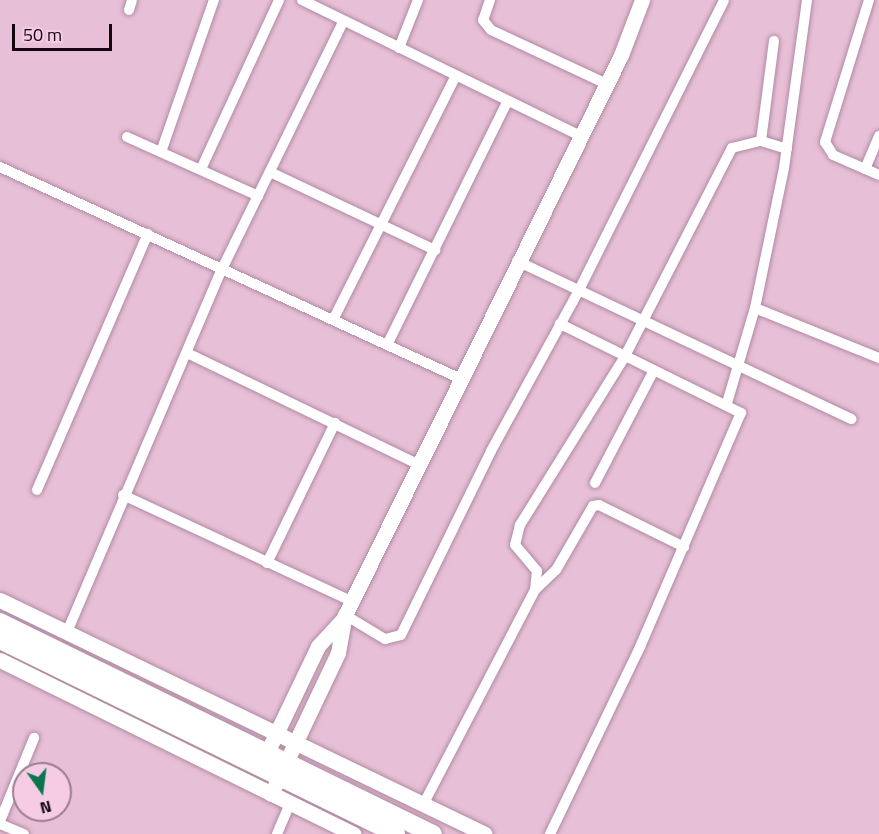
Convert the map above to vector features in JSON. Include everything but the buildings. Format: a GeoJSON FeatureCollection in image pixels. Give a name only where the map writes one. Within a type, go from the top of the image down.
{"type":"FeatureCollection","features":[{"type":"Feature","properties":{"kind":"main road"},"geometry":{"type":"LineString","coordinates":[[0,622],[278,778],[396,834]]}},
{"type":"Feature","properties":{"kind":"main road"},"geometry":{"type":"LineString","coordinates":[[0,640],[260,768]]}},
{"type":"Feature","properties":{"kind":"main road"},"geometry":{"type":"LineString","coordinates":[[278,778],[433,834]]}},
{"type":"Feature","properties":{"kind":"street"},"geometry":{"type":"LineString","coordinates":[[161,152],[214,0]]}},
{"type":"Feature","properties":{"kind":"street"},"geometry":{"type":"LineString","coordinates":[[201,169],[279,0]]}},
{"type":"Feature","properties":{"kind":"street"},"geometry":{"type":"LineString","coordinates":[[302,0],[455,77],[581,136]]}},
{"type":"Feature","properties":{"kind":"street"},"geometry":{"type":"LineString","coordinates":[[399,48],[418,0]]}},
{"type":"Feature","properties":{"kind":"street"},"geometry":{"type":"LineString","coordinates":[[490,0],[483,20],[491,30],[607,84]]}},
{"type":"Feature","properties":{"kind":"street"},"geometry":{"type":"LineString","coordinates":[[278,778],[338,653],[344,617],[351,601],[459,378],[607,84],[642,0]]}},
{"type":"Feature","properties":{"kind":"street"},"geometry":{"type":"LineString","coordinates":[[344,617],[385,639],[401,635],[491,451],[578,292],[724,0]]}},
{"type":"Feature","properties":{"kind":"street"},"geometry":{"type":"LineString","coordinates":[[727,403],[755,308],[787,149],[794,71],[807,0]]}},
{"type":"Feature","properties":{"kind":"street"},"geometry":{"type":"LineString","coordinates":[[869,0],[825,142],[833,155],[879,175]]}},
{"type":"Feature","properties":{"kind":"street"},"geometry":{"type":"LineString","coordinates":[[68,632],[123,495],[223,267],[343,22]]}},
{"type":"Feature","properties":{"kind":"street"},"geometry":{"type":"LineString","coordinates":[[761,141],[774,41]]}},
{"type":"Feature","properties":{"kind":"street"},"geometry":{"type":"LineString","coordinates":[[334,318],[455,77]]}},
{"type":"Feature","properties":{"kind":"street"},"geometry":{"type":"LineString","coordinates":[[388,343],[507,102]]}},
{"type":"Feature","properties":{"kind":"street"},"geometry":{"type":"LineString","coordinates":[[127,136],[258,196]]}},
{"type":"Feature","properties":{"kind":"street"},"geometry":{"type":"LineString","coordinates":[[865,169],[879,136]]}},
{"type":"Feature","properties":{"kind":"street"},"geometry":{"type":"LineString","coordinates":[[535,590],[537,571],[519,553],[514,537],[625,356],[732,148],[761,141],[787,149]]}},
{"type":"Feature","properties":{"kind":"street"},"geometry":{"type":"LineString","coordinates":[[0,168],[223,267],[459,378]]}},
{"type":"Feature","properties":{"kind":"street"},"geometry":{"type":"LineString","coordinates":[[270,172],[435,250]]}},
{"type":"Feature","properties":{"kind":"street"},"geometry":{"type":"LineString","coordinates":[[37,490],[148,234]]}},
{"type":"Feature","properties":{"kind":"street"},"geometry":{"type":"LineString","coordinates":[[517,261],[578,292],[739,364],[852,419]]}},
{"type":"Feature","properties":{"kind":"street"},"geometry":{"type":"LineString","coordinates":[[755,308],[879,358]]}},
{"type":"Feature","properties":{"kind":"street"},"geometry":{"type":"LineString","coordinates":[[550,834],[684,547],[740,421],[741,413],[727,403],[560,324]]}},
{"type":"Feature","properties":{"kind":"street"},"geometry":{"type":"LineString","coordinates":[[187,353],[418,464]]}},
{"type":"Feature","properties":{"kind":"street"},"geometry":{"type":"LineString","coordinates":[[595,483],[654,370]]}},
{"type":"Feature","properties":{"kind":"street"},"geometry":{"type":"LineString","coordinates":[[267,563],[335,423]]}},
{"type":"Feature","properties":{"kind":"street"},"geometry":{"type":"LineString","coordinates":[[123,495],[351,601]]}},
{"type":"Feature","properties":{"kind":"street"},"geometry":{"type":"LineString","coordinates":[[423,805],[535,590],[556,570],[593,506],[599,505],[684,547]]}},
{"type":"Feature","properties":{"kind":"street"},"geometry":{"type":"LineString","coordinates":[[0,600],[485,834]]}},
{"type":"Feature","properties":{"kind":"street"},"geometry":{"type":"LineString","coordinates":[[260,768],[322,639],[344,617]]}},
{"type":"Feature","properties":{"kind":"street"},"geometry":{"type":"LineString","coordinates":[[0,660],[260,768],[278,778],[290,803],[352,834]]}},
{"type":"Feature","properties":{"kind":"street"},"geometry":{"type":"LineString","coordinates":[[24,834],[0,823],[34,738]]}},
{"type":"Feature","properties":{"kind":"street"},"geometry":{"type":"LineString","coordinates":[[277,834],[290,803]]}}]}
